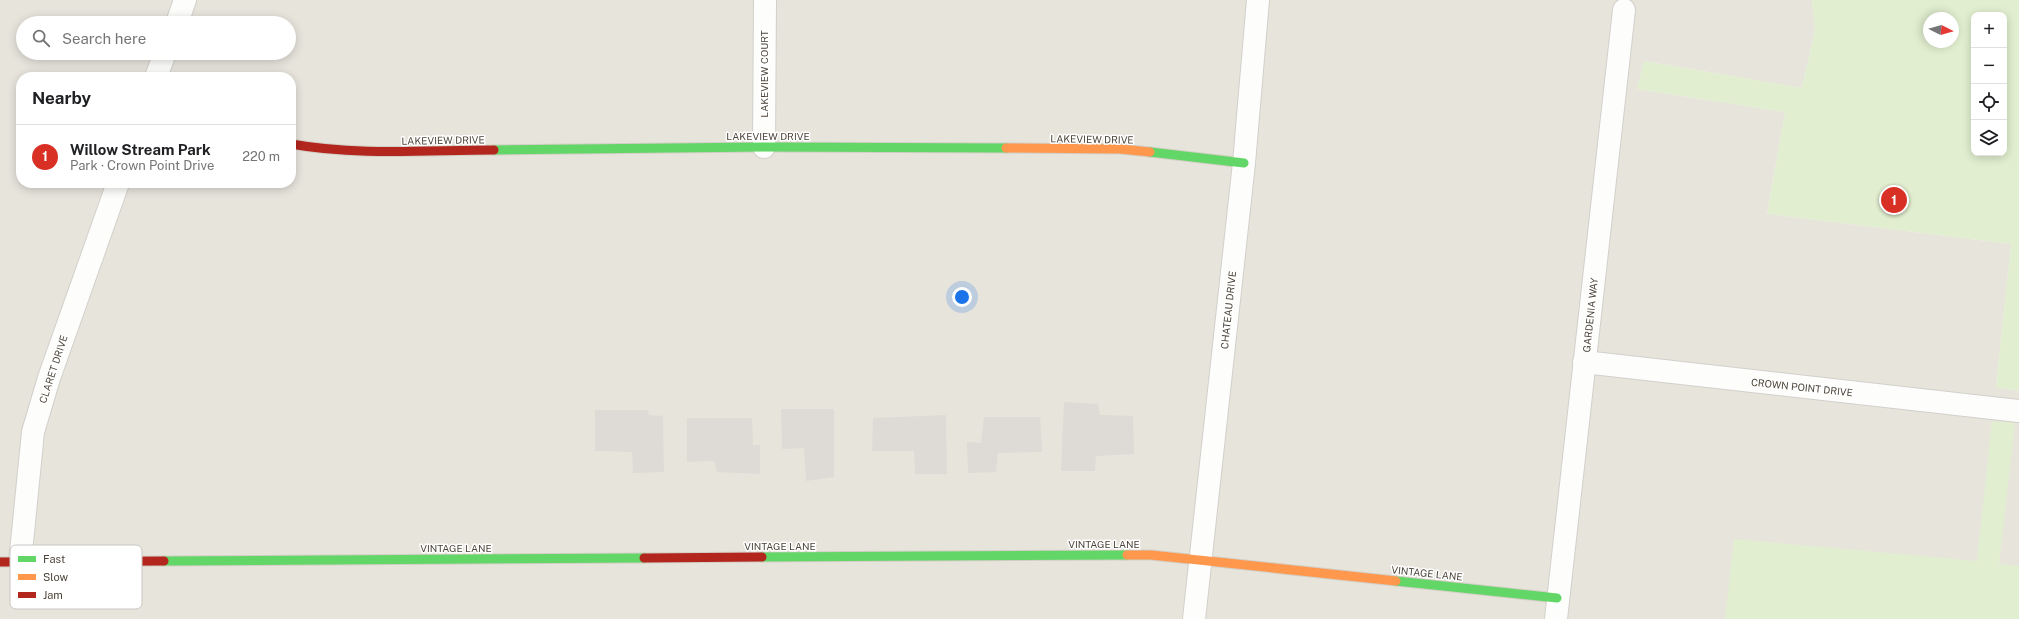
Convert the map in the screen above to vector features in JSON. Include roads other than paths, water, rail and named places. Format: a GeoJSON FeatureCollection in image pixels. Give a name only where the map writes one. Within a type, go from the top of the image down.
{"type":"FeatureCollection","features":[{"type":"Feature","properties":{"kind":"street"},"geometry":{"type":"LineString","coordinates":[[180,16],[186,0]]}},
{"type":"Feature","properties":{"kind":"street","name":"LAKEVIEW COURT"},"geometry":{"type":"LineString","coordinates":[[764,147],[765,0]]}},
{"type":"Feature","properties":{"kind":"street","name":"CHATEAU DRIVE"},"geometry":{"type":"LineString","coordinates":[[1194,619],[1244,163],[1258,0]]}},
{"type":"Feature","properties":{"kind":"street","name":"GARDENIA WAY"},"geometry":{"type":"LineString","coordinates":[[1556,608],[1624,10]]}},
{"type":"Feature","properties":{"kind":"street"},"geometry":{"type":"LineString","coordinates":[[158,72],[162,60]]}},
{"type":"Feature","properties":{"kind":"street","name":"LAKEVIEW DRIVE"},"geometry":{"type":"LineString","coordinates":[[296,145],[314,148],[365,151],[764,147],[1120,149],[1244,163]]}},
{"type":"Feature","properties":{"kind":"street","name":"CLARET DRIVE"},"geometry":{"type":"LineString","coordinates":[[13,545],[33,432],[49,378],[116,188]]}},
{"type":"Feature","properties":{"kind":"street","name":"CROWN POINT DRIVE"},"geometry":{"type":"LineString","coordinates":[[1584,362],[2019,411]]}},
{"type":"Feature","properties":{"kind":"street","name":"VINTAGE LANE"},"geometry":{"type":"LineString","coordinates":[[142,561],[1151,555],[1201,560],[1556,608]]}},
{"type":"Feature","properties":{"kind":"place","name":"Willow Stream Park"},"geometry":{"type":"Point","coordinates":[1894,200]}}]}
